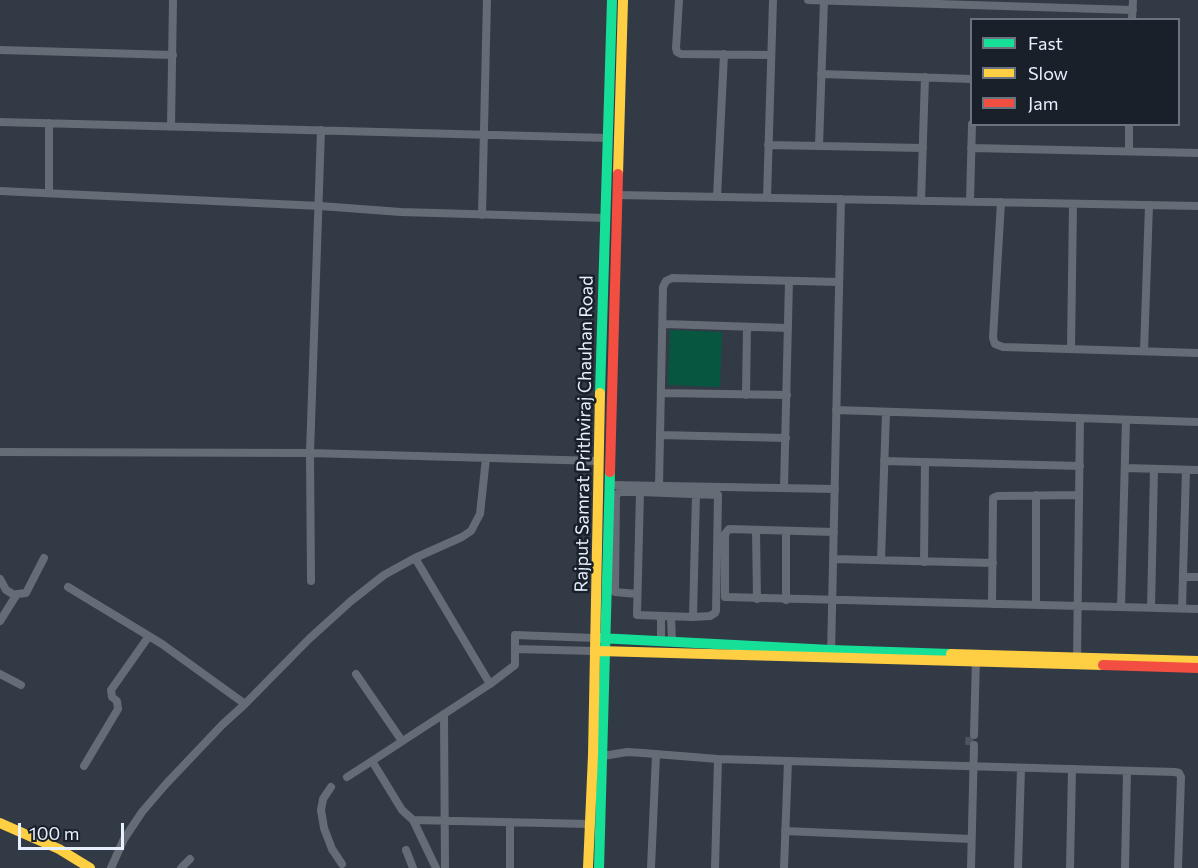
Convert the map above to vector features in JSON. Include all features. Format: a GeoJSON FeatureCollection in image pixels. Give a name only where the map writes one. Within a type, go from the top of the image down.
{"type":"FeatureCollection","features":[{"type":"Feature","properties":{"kind":"street"},"geometry":{"type":"LineString","coordinates":[[171,126],[173,0]]}},
{"type":"Feature","properties":{"kind":"street"},"geometry":{"type":"LineString","coordinates":[[482,215],[487,0]]}},
{"type":"Feature","properties":{"kind":"street","name":"Rajput Samrat Prithviraj Chauhan Road"},"geometry":{"type":"LineString","coordinates":[[601,638],[598,461],[612,0]]}},
{"type":"Feature","properties":{"kind":"street","name":"Rajput Samrat Prithviraj Chauhan Road"},"geometry":{"type":"LineString","coordinates":[[588,868],[610,485],[623,0]]}},
{"type":"Feature","properties":{"kind":"street"},"geometry":{"type":"LineString","coordinates":[[680,0],[677,52],[681,54],[771,55]]}},
{"type":"Feature","properties":{"kind":"street"},"geometry":{"type":"LineString","coordinates":[[767,198],[772,0]]}},
{"type":"Feature","properties":{"kind":"street"},"geometry":{"type":"LineString","coordinates":[[808,0],[1133,10]]}},
{"type":"Feature","properties":{"kind":"street"},"geometry":{"type":"LineString","coordinates":[[819,146],[824,0]]}},
{"type":"Feature","properties":{"kind":"street"},"geometry":{"type":"LineString","coordinates":[[1132,18],[1133,0]]}},
{"type":"Feature","properties":{"kind":"street"},"geometry":{"type":"LineString","coordinates":[[0,50],[173,55]]}},
{"type":"Feature","properties":{"kind":"street"},"geometry":{"type":"LineString","coordinates":[[717,197],[724,54]]}},
{"type":"Feature","properties":{"kind":"street"},"geometry":{"type":"LineString","coordinates":[[821,74],[970,79]]}},
{"type":"Feature","properties":{"kind":"street"},"geometry":{"type":"LineString","coordinates":[[921,201],[925,77]]}},
{"type":"Feature","properties":{"kind":"street"},"geometry":{"type":"LineString","coordinates":[[0,122],[608,138]]}},
{"type":"Feature","properties":{"kind":"street"},"geometry":{"type":"LineString","coordinates":[[49,123],[49,192]]}},
{"type":"Feature","properties":{"kind":"street"},"geometry":{"type":"LineString","coordinates":[[970,202],[972,126]]}},
{"type":"Feature","properties":{"kind":"street"},"geometry":{"type":"LineString","coordinates":[[1129,126],[1129,151]]}},
{"type":"Feature","properties":{"kind":"street"},"geometry":{"type":"LineString","coordinates":[[311,581],[310,453],[321,130]]}},
{"type":"Feature","properties":{"kind":"street"},"geometry":{"type":"LineString","coordinates":[[768,145],[923,148]]}},
{"type":"Feature","properties":{"kind":"street"},"geometry":{"type":"LineString","coordinates":[[972,148],[1198,153]]}},
{"type":"Feature","properties":{"kind":"street"},"geometry":{"type":"LineString","coordinates":[[0,191],[320,206],[357,210],[606,218]]}},
{"type":"Feature","properties":{"kind":"street"},"geometry":{"type":"LineString","coordinates":[[617,195],[1198,206]]}},
{"type":"Feature","properties":{"kind":"street"},"geometry":{"type":"LineString","coordinates":[[831,654],[841,199]]}},
{"type":"Feature","properties":{"kind":"street"},"geometry":{"type":"LineString","coordinates":[[1001,202],[993,338],[995,344],[1003,347],[1198,353]]}},
{"type":"Feature","properties":{"kind":"street"},"geometry":{"type":"LineString","coordinates":[[1071,349],[1073,204]]}},
{"type":"Feature","properties":{"kind":"street"},"geometry":{"type":"LineString","coordinates":[[1144,351],[1149,205]]}},
{"type":"Feature","properties":{"kind":"street"},"geometry":{"type":"LineString","coordinates":[[659,486],[663,287],[666,281],[672,278],[839,282]]}},
{"type":"Feature","properties":{"kind":"street"},"geometry":{"type":"LineString","coordinates":[[784,488],[789,281]]}},
{"type":"Feature","properties":{"kind":"street"},"geometry":{"type":"LineString","coordinates":[[664,324],[788,328]]}},
{"type":"Feature","properties":{"kind":"street"},"geometry":{"type":"LineString","coordinates":[[746,395],[747,327]]}},
{"type":"Feature","properties":{"kind":"street"},"geometry":{"type":"LineString","coordinates":[[662,393],[786,395]]}},
{"type":"Feature","properties":{"kind":"street"},"geometry":{"type":"LineString","coordinates":[[836,410],[1198,422]]}},
{"type":"Feature","properties":{"kind":"street"},"geometry":{"type":"LineString","coordinates":[[881,560],[886,412]]}},
{"type":"Feature","properties":{"kind":"street"},"geometry":{"type":"LineString","coordinates":[[1077,661],[1080,418]]}},
{"type":"Feature","properties":{"kind":"street"},"geometry":{"type":"LineString","coordinates":[[1121,607],[1126,420]]}},
{"type":"Feature","properties":{"kind":"street"},"geometry":{"type":"LineString","coordinates":[[660,435],[786,438]]}},
{"type":"Feature","properties":{"kind":"street"},"geometry":{"type":"LineString","coordinates":[[0,452],[310,453],[598,461]]}},
{"type":"Feature","properties":{"kind":"street"},"geometry":{"type":"LineString","coordinates":[[111,868],[124,839],[142,812],[166,784],[309,639],[384,575],[471,531],[478,522],[480,514],[486,458]]}},
{"type":"Feature","properties":{"kind":"street"},"geometry":{"type":"LineString","coordinates":[[884,461],[1080,466]]}},
{"type":"Feature","properties":{"kind":"street"},"geometry":{"type":"LineString","coordinates":[[924,562],[925,462]]}},
{"type":"Feature","properties":{"kind":"street"},"geometry":{"type":"LineString","coordinates":[[1125,468],[1198,470]]}},
{"type":"Feature","properties":{"kind":"street"},"geometry":{"type":"LineString","coordinates":[[1151,608],[1154,469]]}},
{"type":"Feature","properties":{"kind":"street"},"geometry":{"type":"LineString","coordinates":[[1182,609],[1186,470]]}},
{"type":"Feature","properties":{"kind":"street"},"geometry":{"type":"LineString","coordinates":[[610,485],[835,489]]}},
{"type":"Feature","properties":{"kind":"street"},"geometry":{"type":"LineString","coordinates":[[637,594],[615,592],[616,495],[620,492],[640,492],[696,494],[716,494],[719,498],[716,611],[710,616],[693,617],[637,615],[640,492]]}},
{"type":"Feature","properties":{"kind":"street"},"geometry":{"type":"LineString","coordinates":[[693,617],[696,494]]}},
{"type":"Feature","properties":{"kind":"street"},"geometry":{"type":"LineString","coordinates":[[1036,495],[1036,605]]}},
{"type":"Feature","properties":{"kind":"street"},"geometry":{"type":"LineString","coordinates":[[992,604],[993,498],[996,496],[1079,495]]}},
{"type":"Feature","properties":{"kind":"street"},"geometry":{"type":"LineString","coordinates":[[834,532],[729,529],[726,531],[725,594],[728,598],[786,600],[1198,609]]}},
{"type":"Feature","properties":{"kind":"street"},"geometry":{"type":"LineString","coordinates":[[756,530],[757,599]]}},
{"type":"Feature","properties":{"kind":"street"},"geometry":{"type":"LineString","coordinates":[[786,531],[786,600]]}},
{"type":"Feature","properties":{"kind":"street"},"geometry":{"type":"LineString","coordinates":[[0,621],[16,596],[26,593],[44,558]]}},
{"type":"Feature","properties":{"kind":"street"},"geometry":{"type":"LineString","coordinates":[[415,558],[490,684]]}},
{"type":"Feature","properties":{"kind":"street"},"geometry":{"type":"LineString","coordinates":[[833,559],[993,563]]}},
{"type":"Feature","properties":{"kind":"street"},"geometry":{"type":"LineString","coordinates":[[1183,577],[1198,578]]}},
{"type":"Feature","properties":{"kind":"street"},"geometry":{"type":"LineString","coordinates":[[0,579],[6,590],[16,596]]}},
{"type":"Feature","properties":{"kind":"street"},"geometry":{"type":"LineString","coordinates":[[68,587],[149,636],[245,704]]}},
{"type":"Feature","properties":{"kind":"street"},"geometry":{"type":"LineString","coordinates":[[661,617],[667,641]]}},
{"type":"Feature","properties":{"kind":"street"},"geometry":{"type":"LineString","coordinates":[[667,641],[671,617]]}},
{"type":"Feature","properties":{"kind":"street"},"geometry":{"type":"LineString","coordinates":[[347,777],[490,684],[515,665],[515,635],[667,641],[831,654]]}},
{"type":"Feature","properties":{"kind":"street"},"geometry":{"type":"LineString","coordinates":[[84,766],[118,709],[117,701],[110,694],[111,690],[149,636]]}},
{"type":"Feature","properties":{"kind":"street"},"geometry":{"type":"LineString","coordinates":[[516,649],[1077,661],[1198,661]]}},
{"type":"Feature","properties":{"kind":"street","name":"Rajput Samrat Prithviraj Chauhan Road"},"geometry":{"type":"LineString","coordinates":[[599,868],[603,756],[600,651]]}},
{"type":"Feature","properties":{"kind":"street"},"geometry":{"type":"LineString","coordinates":[[972,734],[973,659]]}},
{"type":"Feature","properties":{"kind":"street"},"geometry":{"type":"LineString","coordinates":[[1077,661],[1198,668]]}},
{"type":"Feature","properties":{"kind":"street"},"geometry":{"type":"LineString","coordinates":[[0,674],[21,686]]}},
{"type":"Feature","properties":{"kind":"street"},"geometry":{"type":"LineString","coordinates":[[356,674],[402,741]]}},
{"type":"Feature","properties":{"kind":"street"},"geometry":{"type":"LineString","coordinates":[[444,714],[445,868]]}},
{"type":"Feature","properties":{"kind":"street"},"geometry":{"type":"LineString","coordinates":[[971,868],[972,745]]}},
{"type":"Feature","properties":{"kind":"street"},"geometry":{"type":"LineString","coordinates":[[603,756],[627,752],[718,759],[1175,772],[1181,777],[1178,868]]}},
{"type":"Feature","properties":{"kind":"street"},"geometry":{"type":"LineString","coordinates":[[651,868],[654,755]]}},
{"type":"Feature","properties":{"kind":"street"},"geometry":{"type":"LineString","coordinates":[[715,868],[718,759]]}},
{"type":"Feature","properties":{"kind":"street"},"geometry":{"type":"LineString","coordinates":[[372,761],[402,810],[413,820],[436,868]]}},
{"type":"Feature","properties":{"kind":"street"},"geometry":{"type":"LineString","coordinates":[[784,868],[788,761]]}},
{"type":"Feature","properties":{"kind":"street"},"geometry":{"type":"LineString","coordinates":[[1018,868],[1021,768]]}},
{"type":"Feature","properties":{"kind":"street"},"geometry":{"type":"LineString","coordinates":[[1070,868],[1072,769]]}},
{"type":"Feature","properties":{"kind":"street"},"geometry":{"type":"LineString","coordinates":[[1125,868],[1127,771]]}},
{"type":"Feature","properties":{"kind":"street"},"geometry":{"type":"LineString","coordinates":[[331,787],[323,799],[321,810],[328,839],[341,867]]}},
{"type":"Feature","properties":{"kind":"street"},"geometry":{"type":"LineString","coordinates":[[413,820],[590,824]]}},
{"type":"Feature","properties":{"kind":"street"},"geometry":{"type":"LineString","coordinates":[[510,822],[510,868]]}},
{"type":"Feature","properties":{"kind":"street"},"geometry":{"type":"LineString","coordinates":[[0,823],[59,849],[90,868]]}},
{"type":"Feature","properties":{"kind":"street"},"geometry":{"type":"LineString","coordinates":[[786,831],[971,839]]}},
{"type":"Feature","properties":{"kind":"street"},"geometry":{"type":"LineString","coordinates":[[406,850],[413,868]]}},
{"type":"Feature","properties":{"kind":"street"},"geometry":{"type":"LineString","coordinates":[[181,868],[190,859]]}},
{"type":"Feature","properties":{"kind":"green space"},"geometry":{"type":"Polygon","coordinates":[[[670,330],[722,332],[720,387],[668,385],[670,330]]]}},
{"type":"Feature","properties":{"kind":"tunnel"},"geometry":{"type":"LineString","coordinates":[[969,745],[970,734]]}},
{"type":"Feature","properties":{"kind":"traffic: fast"},"geometry":{"type":"LineString","coordinates":[[600,393],[612,0]]}},
{"type":"Feature","properties":{"kind":"traffic: fast"},"geometry":{"type":"LineString","coordinates":[[599,868],[610,472]]}},
{"type":"Feature","properties":{"kind":"traffic: fast"},"geometry":{"type":"LineString","coordinates":[[599,638],[951,654]]}},
{"type":"Feature","properties":{"kind":"traffic: slow"},"geometry":{"type":"LineString","coordinates":[[618,174],[623,0]]}},
{"type":"Feature","properties":{"kind":"traffic: slow"},"geometry":{"type":"LineString","coordinates":[[588,868],[593,755],[600,393]]}},
{"type":"Feature","properties":{"kind":"traffic: slow"},"geometry":{"type":"LineString","coordinates":[[599,651],[1103,665]]}},
{"type":"Feature","properties":{"kind":"traffic: slow"},"geometry":{"type":"LineString","coordinates":[[951,654],[1198,661]]}},
{"type":"Feature","properties":{"kind":"traffic: slow"},"geometry":{"type":"LineString","coordinates":[[0,823],[59,849],[90,868]]}},
{"type":"Feature","properties":{"kind":"traffic: jam"},"geometry":{"type":"LineString","coordinates":[[610,472],[618,174]]}},
{"type":"Feature","properties":{"kind":"traffic: jam"},"geometry":{"type":"LineString","coordinates":[[1103,665],[1198,668]]}}]}
